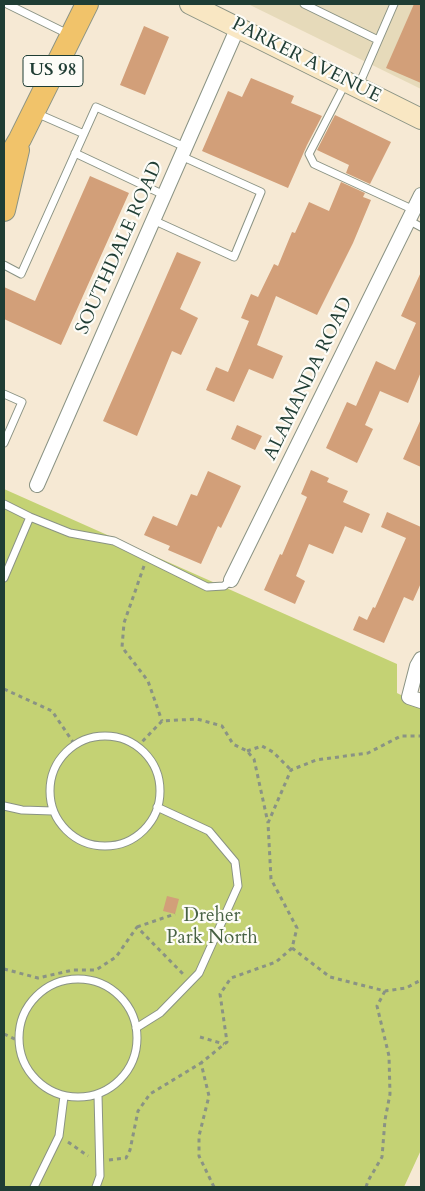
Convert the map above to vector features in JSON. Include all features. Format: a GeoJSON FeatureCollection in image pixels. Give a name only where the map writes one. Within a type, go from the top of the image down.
{"type":"FeatureCollection","features":[{"type":"Feature","properties":{"kind":"main road","name":"US 98"},"geometry":{"type":"LineString","coordinates":[[4,166],[20,139],[86,4]]}},
{"type":"Feature","properties":{"kind":"main road","name":"US 98"},"geometry":{"type":"LineString","coordinates":[[4,210],[20,139]]}},
{"type":"Feature","properties":{"kind":"street","name":"PARKER AVENUE"},"geometry":{"type":"LineString","coordinates":[[190,4],[421,119]]}},
{"type":"Feature","properties":{"kind":"street","name":"SOUTHDALE ROAD"},"geometry":{"type":"LineString","coordinates":[[37,485],[238,27]]}},
{"type":"Feature","properties":{"kind":"street","name":"ALAMANDA ROAD"},"geometry":{"type":"LineString","coordinates":[[231,580],[421,194]]}},
{"type":"Feature","properties":{"kind":"street"},"geometry":{"type":"LineString","coordinates":[[419,663],[409,696],[421,700]]}},
{"type":"Feature","properties":{"kind":"lane"},"geometry":{"type":"LineString","coordinates":[[7,4],[71,35]]}},
{"type":"Feature","properties":{"kind":"lane"},"geometry":{"type":"LineString","coordinates":[[304,4],[378,40]]}},
{"type":"Feature","properties":{"kind":"lane"},"geometry":{"type":"LineString","coordinates":[[394,4],[378,40],[309,154],[314,164],[411,215],[421,227]]}},
{"type":"Feature","properties":{"kind":"lane"},"geometry":{"type":"LineString","coordinates":[[4,265],[21,274],[96,107],[261,192],[234,256],[153,220]]}},
{"type":"Feature","properties":{"kind":"lane"},"geometry":{"type":"LineString","coordinates":[[33,112],[84,134]]}},
{"type":"Feature","properties":{"kind":"lane"},"geometry":{"type":"LineString","coordinates":[[75,153],[164,195]]}},
{"type":"Feature","properties":{"kind":"lane"},"geometry":{"type":"LineString","coordinates":[[4,394],[22,402],[4,443]]}},
{"type":"Feature","properties":{"kind":"lane"},"geometry":{"type":"LineString","coordinates":[[4,504],[70,533],[114,541],[207,587],[224,586],[231,580]]}},
{"type":"Feature","properties":{"kind":"lane"},"geometry":{"type":"LineString","coordinates":[[4,578],[30,517]]}},
{"type":"Feature","properties":{"kind":"lane"},"geometry":{"type":"LineString","coordinates":[[106,736],[123,739],[137,747],[149,759],[157,774],[159,790],[157,807],[150,823],[138,835],[123,843],[106,846],[89,844],[74,837],[61,826],[53,811],[50,793],[52,774],[61,758],[75,745],[90,738],[106,736]]}},
{"type":"Feature","properties":{"kind":"lane"},"geometry":{"type":"LineString","coordinates":[[4,806],[22,810],[53,811]]}},
{"type":"Feature","properties":{"kind":"lane"},"geometry":{"type":"LineString","coordinates":[[136,1028],[160,1013],[199,973],[238,886],[235,862],[209,831],[157,807]]}},
{"type":"Feature","properties":{"kind":"lane"},"geometry":{"type":"LineString","coordinates":[[82,979],[101,984],[117,994],[130,1010],[136,1028],[136,1048],[129,1066],[117,1082],[98,1095],[83,1097],[64,1096],[46,1088],[32,1076],[23,1059],[19,1041],[21,1021],[30,1004],[44,990],[62,981],[82,979]]}},
{"type":"Feature","properties":{"kind":"lane"},"geometry":{"type":"LineString","coordinates":[[96,1187],[100,1176],[98,1095]]}},
{"type":"Feature","properties":{"kind":"lane"},"geometry":{"type":"LineString","coordinates":[[34,1187],[59,1136],[64,1096]]}},
{"type":"Feature","properties":{"kind":"path"},"geometry":{"type":"LineString","coordinates":[[147,557],[124,623],[122,647],[148,681],[162,721]]}},
{"type":"Feature","properties":{"kind":"path"},"geometry":{"type":"LineString","coordinates":[[4,690],[52,711],[75,745]]}},
{"type":"Feature","properties":{"kind":"path"},"geometry":{"type":"LineString","coordinates":[[105,1159],[126,1158],[130,1150],[138,1111],[150,1094],[201,1063],[227,1042],[220,994],[231,978],[276,962],[292,948],[297,928],[272,878],[268,823],[254,759],[247,751],[232,744],[222,726],[197,719],[162,721],[137,747]]}},
{"type":"Feature","properties":{"kind":"path"},"geometry":{"type":"LineString","coordinates":[[268,823],[291,770],[316,760],[368,752],[401,736],[421,736]]}},
{"type":"Feature","properties":{"kind":"path"},"geometry":{"type":"LineString","coordinates":[[247,751],[262,746],[272,752],[291,770]]}},
{"type":"Feature","properties":{"kind":"path"},"geometry":{"type":"LineString","coordinates":[[4,969],[38,978],[72,970],[96,970],[116,957],[137,927],[175,914]]}},
{"type":"Feature","properties":{"kind":"path"},"geometry":{"type":"LineString","coordinates":[[137,927],[191,982]]}},
{"type":"Feature","properties":{"kind":"path"},"geometry":{"type":"LineString","coordinates":[[292,948],[330,978],[385,991],[406,988],[421,980]]}},
{"type":"Feature","properties":{"kind":"path"},"geometry":{"type":"LineString","coordinates":[[366,1187],[382,1156],[385,1120],[390,1094],[389,1056],[377,1006],[385,991]]}},
{"type":"Feature","properties":{"kind":"path"},"geometry":{"type":"LineString","coordinates":[[4,1034],[19,1041]]}},
{"type":"Feature","properties":{"kind":"path"},"geometry":{"type":"LineString","coordinates":[[200,1037],[224,1044]]}},
{"type":"Feature","properties":{"kind":"path"},"geometry":{"type":"LineString","coordinates":[[201,1063],[209,1096],[199,1136],[199,1156],[214,1187]]}},
{"type":"Feature","properties":{"kind":"path"},"geometry":{"type":"LineString","coordinates":[[66,1140],[92,1159]]}},
{"type":"Feature","properties":{"kind":"shaded area"},"geometry":{"type":"Polygon","coordinates":[[[248,4],[421,4],[421,89],[248,4]]]}},
{"type":"Feature","properties":{"kind":"green space","name":"Dreher Park North"},"geometry":{"type":"Polygon","coordinates":[[[4,489],[397,664],[397,693],[421,705],[421,1150],[404,1187],[4,1187],[4,489]]]}},
{"type":"Feature","properties":{"kind":"building"},"geometry":{"type":"Polygon","coordinates":[[[414,4],[421,4],[421,83],[386,68],[414,4]]]}},
{"type":"Feature","properties":{"kind":"building"},"geometry":{"type":"Polygon","coordinates":[[[144,26],[169,37],[145,95],[120,85],[144,26]]]}},
{"type":"Feature","properties":{"kind":"building"},"geometry":{"type":"Polygon","coordinates":[[[251,78],[294,96],[291,103],[322,116],[288,188],[202,151],[228,91],[242,97],[251,78]]]}},
{"type":"Feature","properties":{"kind":"building"},"geometry":{"type":"Polygon","coordinates":[[[335,115],[391,142],[370,184],[346,173],[349,165],[317,150],[335,115]]]}},
{"type":"Feature","properties":{"kind":"building"},"geometry":{"type":"Polygon","coordinates":[[[90,176],[129,193],[61,345],[4,319],[4,287],[35,301],[90,176]]]}},
{"type":"Feature","properties":{"kind":"building"},"geometry":{"type":"Polygon","coordinates":[[[341,182],[365,193],[363,197],[371,200],[353,243],[317,315],[276,296],[257,345],[283,356],[273,379],[249,369],[234,402],[206,390],[216,367],[228,372],[249,321],[241,318],[251,294],[258,297],[274,264],[278,266],[292,232],[295,233],[309,202],[329,211],[341,182]]]}},
{"type":"Feature","properties":{"kind":"building"},"geometry":{"type":"Polygon","coordinates":[[[177,252],[201,262],[180,309],[198,318],[181,355],[172,351],[137,436],[103,421],[177,252]]]}},
{"type":"Feature","properties":{"kind":"building"},"geometry":{"type":"Polygon","coordinates":[[[421,272],[421,372],[408,403],[380,391],[365,425],[373,429],[357,463],[326,448],[347,402],[356,406],[376,361],[395,370],[416,323],[401,316],[421,272]]]}},
{"type":"Feature","properties":{"kind":"building"},"geometry":{"type":"Polygon","coordinates":[[[421,419],[421,467],[403,459],[421,419]]]}},
{"type":"Feature","properties":{"kind":"building"},"geometry":{"type":"Polygon","coordinates":[[[237,425],[262,436],[255,450],[231,439],[237,425]]]}},
{"type":"Feature","properties":{"kind":"building"},"geometry":{"type":"Polygon","coordinates":[[[311,470],[329,478],[327,482],[348,491],[343,502],[370,514],[362,533],[345,526],[333,554],[309,544],[296,576],[305,581],[295,604],[264,590],[280,554],[282,555],[307,497],[301,494],[311,470]]]}},
{"type":"Feature","properties":{"kind":"building"},"geometry":{"type":"Polygon","coordinates":[[[208,471],[241,486],[221,528],[218,526],[201,564],[168,550],[170,546],[144,535],[153,516],[177,526],[191,494],[197,496],[208,471]]]}},
{"type":"Feature","properties":{"kind":"building"},"geometry":{"type":"Polygon","coordinates":[[[387,512],[421,527],[421,583],[413,601],[404,597],[384,643],[353,630],[359,616],[367,620],[373,607],[375,608],[406,538],[381,527],[387,512]]]}},
{"type":"Feature","properties":{"kind":"building"},"geometry":{"type":"Polygon","coordinates":[[[167,896],[179,899],[175,914],[163,911],[167,896]]]}}]}
